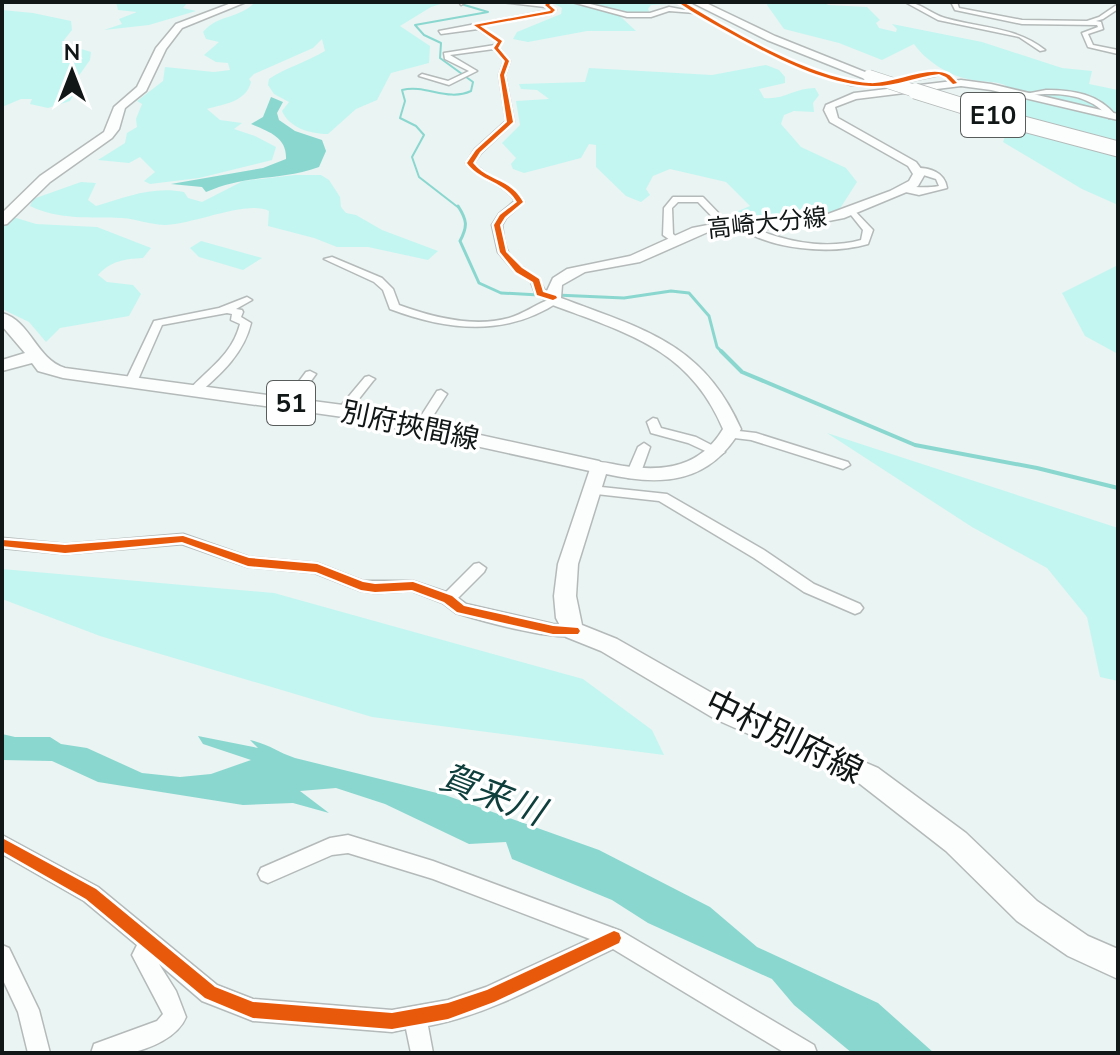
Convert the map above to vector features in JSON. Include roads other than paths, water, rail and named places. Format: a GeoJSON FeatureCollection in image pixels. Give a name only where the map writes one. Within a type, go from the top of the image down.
{"type":"FeatureCollection","features":[{"type":"Feature","properties":{"kind":"highway","name":"E10"},"geometry":{"type":"LineString","coordinates":[[700,6],[771,38],[872,76],[981,112],[1118,147]]}},
{"type":"Feature","properties":{"kind":"main road"},"geometry":{"type":"LineString","coordinates":[[2,221],[45,179],[108,135],[120,107],[142,89],[161,48],[179,26],[242,2]]}},
{"type":"Feature","properties":{"kind":"main road"},"geometry":{"type":"LineString","coordinates":[[904,189],[916,180],[917,170],[904,159],[834,120],[829,110],[831,105],[854,96],[955,83],[1024,95],[1115,117]]}},
{"type":"Feature","properties":{"kind":"main road","name":"高崎大分線"},"geometry":{"type":"LineString","coordinates":[[554,299],[554,284],[563,276],[578,269],[635,259],[688,232],[726,226],[797,224],[834,217],[904,189]]}},
{"type":"Feature","properties":{"kind":"main road"},"geometry":{"type":"LineString","coordinates":[[554,299],[662,344],[686,359],[699,372],[729,418],[730,434],[719,452],[680,472],[595,478],[568,564],[565,596],[567,618],[574,631]]}},
{"type":"Feature","properties":{"kind":"main road","name":"別府挾間線"},"geometry":{"type":"LineString","coordinates":[[2,318],[14,327],[44,367],[63,373],[343,411],[420,427],[595,478]]}},
{"type":"Feature","properties":{"kind":"main road"},"geometry":{"type":"LineString","coordinates":[[2,366],[34,356]]}},
{"type":"Feature","properties":{"kind":"main road","name":"中村別府線"},"geometry":{"type":"LineString","coordinates":[[574,631],[609,645],[724,712],[869,776],[956,842],[1027,911],[1078,946],[1118,964]]}},
{"type":"Feature","properties":{"kind":"street"},"geometry":{"type":"LineString","coordinates":[[478,27],[477,24],[489,21],[526,18],[553,11],[548,4],[504,2]]}},
{"type":"Feature","properties":{"kind":"street"},"geometry":{"type":"LineString","coordinates":[[575,2],[627,15],[646,16],[669,9],[700,6]]}},
{"type":"Feature","properties":{"kind":"street"},"geometry":{"type":"LineString","coordinates":[[680,2],[700,6],[773,51],[847,83],[883,84],[939,73],[955,83]]}},
{"type":"Feature","properties":{"kind":"street"},"geometry":{"type":"LineString","coordinates":[[908,2],[940,19],[1021,36],[1042,50]]}},
{"type":"Feature","properties":{"kind":"street"},"geometry":{"type":"LineString","coordinates":[[954,2],[957,9],[1022,22],[1111,24]]}},
{"type":"Feature","properties":{"kind":"street"},"geometry":{"type":"LineString","coordinates":[[1090,21],[1101,18],[1118,6]]}},
{"type":"Feature","properties":{"kind":"street"},"geometry":{"type":"LineString","coordinates":[[1062,17],[1099,23]]}},
{"type":"Feature","properties":{"kind":"street"},"geometry":{"type":"LineString","coordinates":[[1099,23],[1101,28],[1085,33],[1090,46],[1118,52]]}},
{"type":"Feature","properties":{"kind":"street"},"geometry":{"type":"LineString","coordinates":[[441,32],[478,27],[500,42],[497,47]]}},
{"type":"Feature","properties":{"kind":"street"},"geometry":{"type":"LineString","coordinates":[[422,76],[438,83],[449,83],[474,71],[447,58],[446,54],[497,47]]}},
{"type":"Feature","properties":{"kind":"street"},"geometry":{"type":"LineString","coordinates":[[497,47],[507,61],[502,75],[510,122],[478,151],[470,166],[500,181],[517,194],[520,202],[502,216],[497,225],[503,252],[519,270],[534,278],[540,293],[554,299]]}},
{"type":"Feature","properties":{"kind":"street"},"geometry":{"type":"LineString","coordinates":[[904,189],[919,192],[943,188],[939,177],[929,171],[917,170]]}},
{"type":"Feature","properties":{"kind":"street"},"geometry":{"type":"LineString","coordinates":[[673,238],[668,235],[668,208],[676,199],[700,199],[726,226]]}},
{"type":"Feature","properties":{"kind":"street"},"geometry":{"type":"LineString","coordinates":[[742,226],[753,232],[805,245],[854,246],[865,242],[868,230],[851,210]]}},
{"type":"Feature","properties":{"kind":"street"},"geometry":{"type":"LineString","coordinates":[[329,259],[378,280],[388,289],[394,307],[427,318],[495,323],[514,320],[554,299]]}},
{"type":"Feature","properties":{"kind":"street"},"geometry":{"type":"LineString","coordinates":[[131,382],[158,323],[225,310],[247,300]]}},
{"type":"Feature","properties":{"kind":"street"},"geometry":{"type":"LineString","coordinates":[[195,390],[225,363],[243,335],[246,323],[235,318],[238,312],[225,310]]}},
{"type":"Feature","properties":{"kind":"street"},"geometry":{"type":"LineString","coordinates":[[289,403],[310,374]]}},
{"type":"Feature","properties":{"kind":"street"},"geometry":{"type":"LineString","coordinates":[[343,411],[369,379]]}},
{"type":"Feature","properties":{"kind":"street"},"geometry":{"type":"LineString","coordinates":[[420,427],[441,394]]}},
{"type":"Feature","properties":{"kind":"street"},"geometry":{"type":"LineString","coordinates":[[653,422],[655,430],[692,440],[719,452]]}},
{"type":"Feature","properties":{"kind":"street"},"geometry":{"type":"LineString","coordinates":[[730,434],[752,436],[843,465]]}},
{"type":"Feature","properties":{"kind":"street"},"geometry":{"type":"LineString","coordinates":[[633,475],[644,447]]}},
{"type":"Feature","properties":{"kind":"street"},"geometry":{"type":"LineString","coordinates":[[595,478],[662,497],[746,546],[809,588],[855,608]]}},
{"type":"Feature","properties":{"kind":"street"},"geometry":{"type":"LineString","coordinates":[[2,543],[65,549],[183,539],[248,562],[317,568],[361,586],[413,586],[448,599],[461,609],[553,630],[574,631]]}},
{"type":"Feature","properties":{"kind":"street"},"geometry":{"type":"LineString","coordinates":[[448,599],[479,568]]}},
{"type":"Feature","properties":{"kind":"street"},"geometry":{"type":"LineString","coordinates":[[2,844],[91,894],[210,993],[253,1010],[392,1021],[448,1011],[489,997],[614,938]]}},
{"type":"Feature","properties":{"kind":"street"},"geometry":{"type":"LineString","coordinates":[[268,874],[330,847],[348,844],[448,875],[614,938],[806,1053]]}},
{"type":"Feature","properties":{"kind":"street"},"geometry":{"type":"LineString","coordinates":[[102,1052],[164,1029],[175,1017],[142,955],[151,943]]}},
{"type":"Feature","properties":{"kind":"street"},"geometry":{"type":"LineString","coordinates":[[2,955],[28,1010],[39,1053]]}},
{"type":"Feature","properties":{"kind":"street"},"geometry":{"type":"LineString","coordinates":[[415,1017],[422,1053]]}},
{"type":"Feature","properties":{"kind":"waterway"},"geometry":{"type":"LineString","coordinates":[[459,208],[419,177],[412,157],[424,135],[416,126],[400,118],[405,101],[402,90],[420,89],[453,95],[471,91],[473,82],[440,58],[441,43],[424,35],[415,25],[488,12],[461,4],[465,2]]}},
{"type":"Feature","properties":{"kind":"waterway"},"geometry":{"type":"LineString","coordinates":[[458,206],[465,223],[460,241],[479,283],[501,293],[539,295]]}},
{"type":"Feature","properties":{"kind":"waterway"},"geometry":{"type":"LineString","coordinates":[[556,295],[624,298],[671,291],[689,293],[709,316],[717,347],[742,372],[915,445],[1037,468],[1118,488]]}},
{"type":"Feature","properties":{"kind":"water label","name":"賀来川"},"geometry":{"type":"Point","coordinates":[492,795]}}]}
